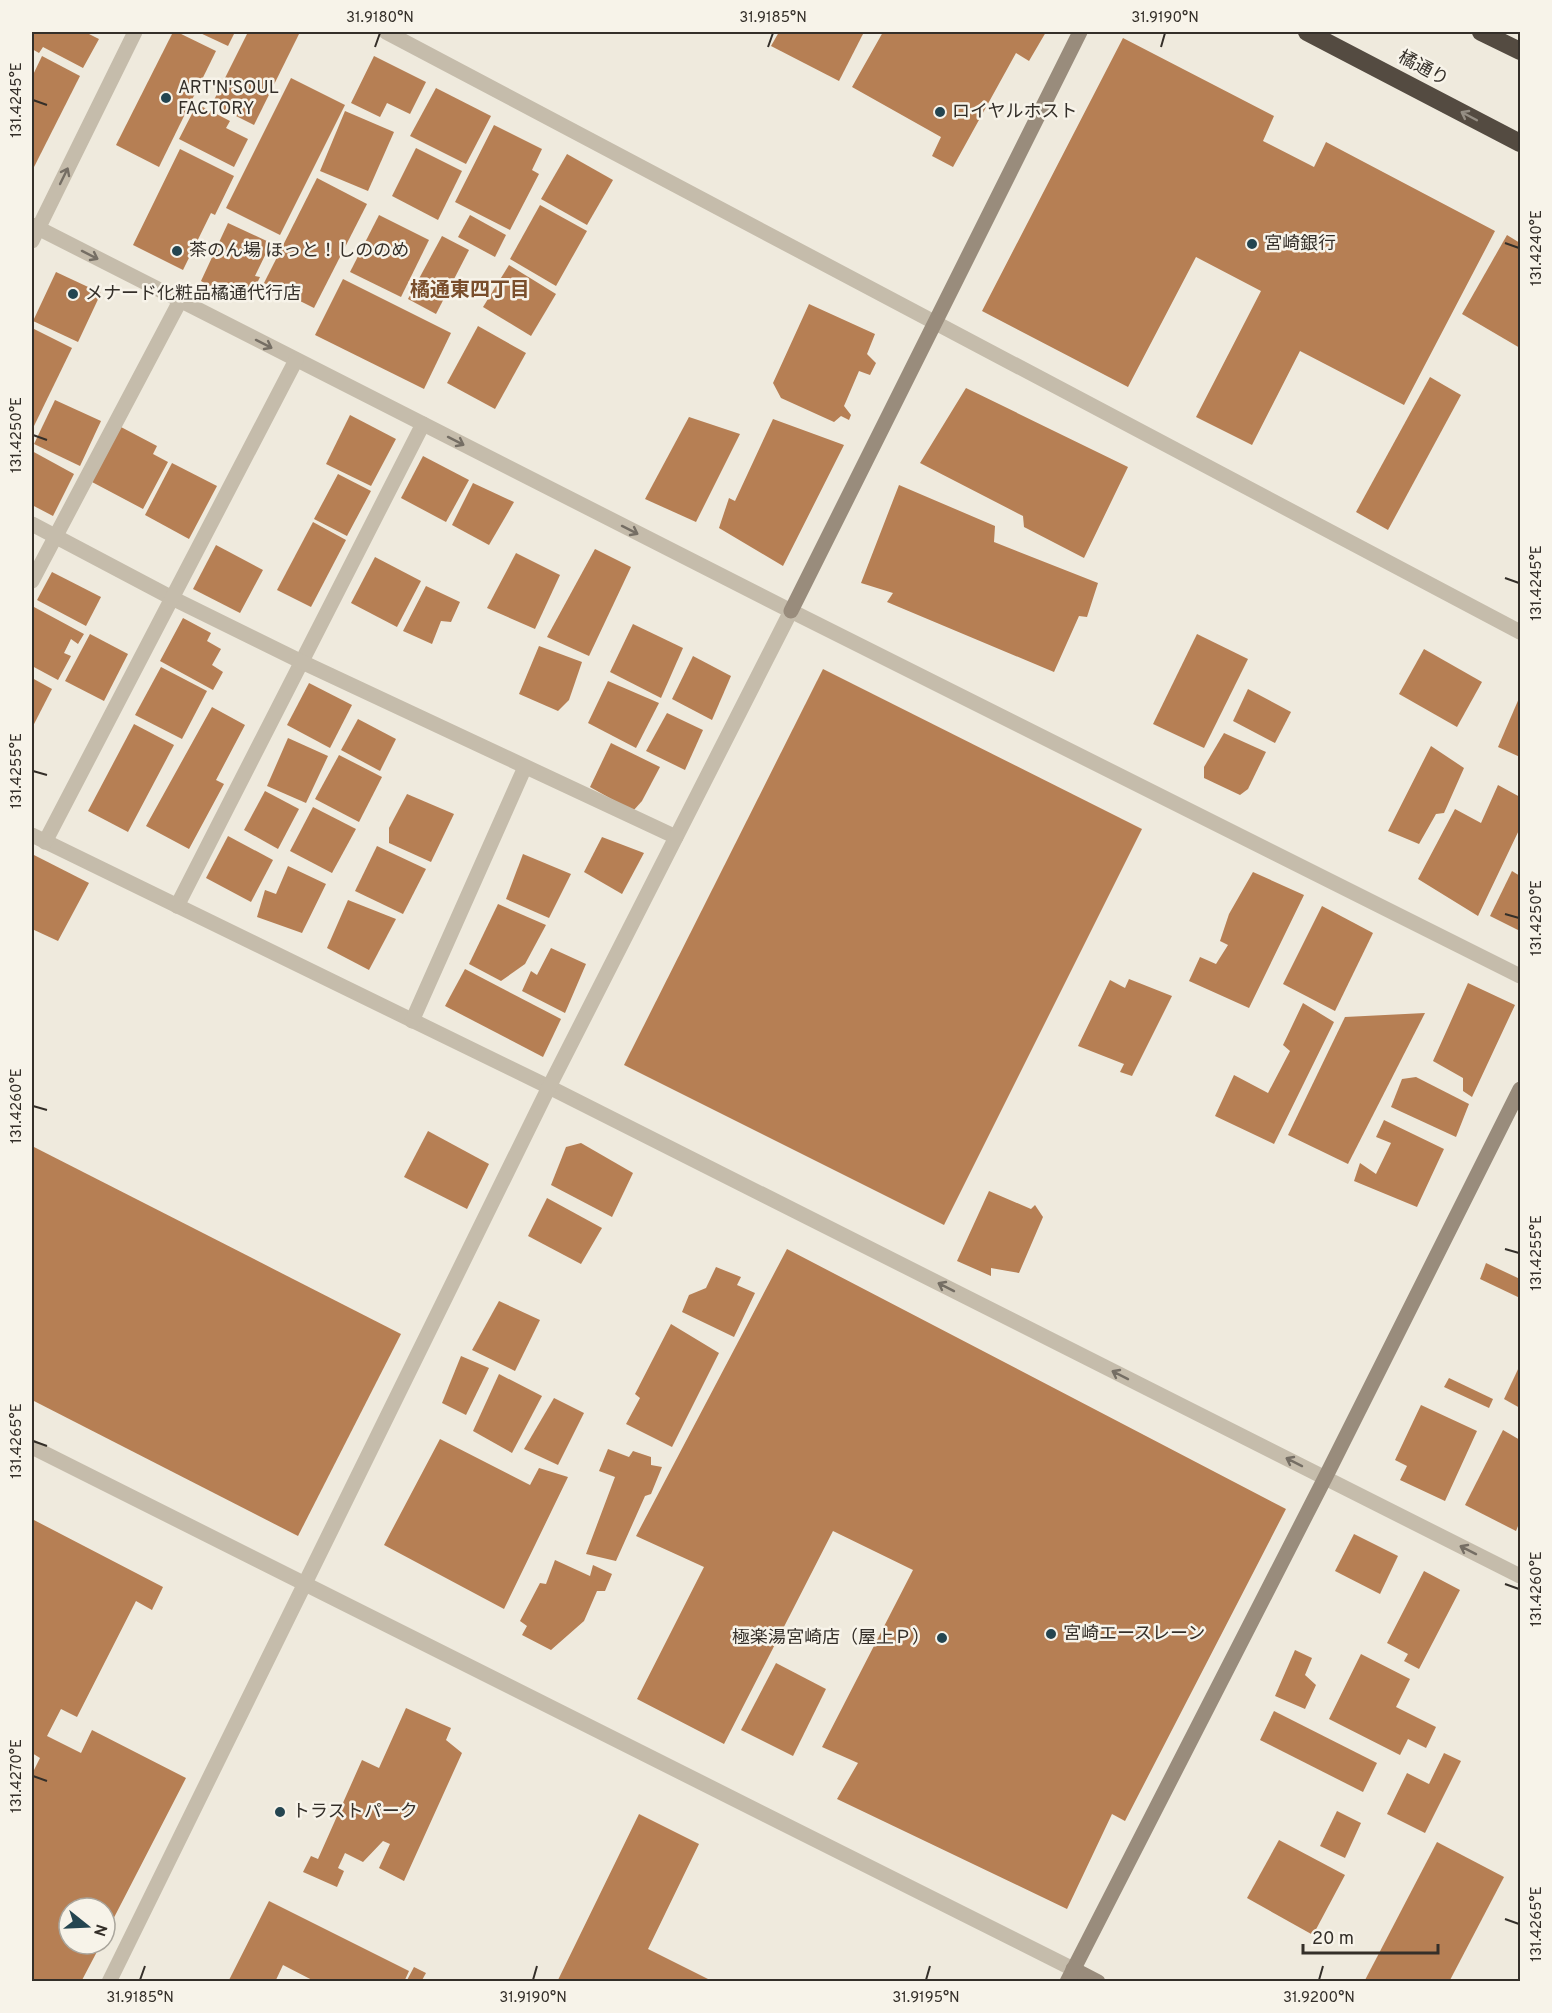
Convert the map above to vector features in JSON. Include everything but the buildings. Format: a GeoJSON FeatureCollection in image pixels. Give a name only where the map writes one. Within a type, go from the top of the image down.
{"type":"FeatureCollection","features":[{"type":"Feature","properties":{"kind":"highway","name":"橘通り"},"geometry":{"type":"LineString","coordinates":[[1307,32],[1521,143]]}},
{"type":"Feature","properties":{"kind":"highway"},"geometry":{"type":"LineString","coordinates":[[1481,32],[1521,51]]}},
{"type":"Feature","properties":{"kind":"street"},"geometry":{"type":"LineString","coordinates":[[135,32],[34,232],[180,301],[790,611],[1521,976]]}},
{"type":"Feature","properties":{"kind":"street"},"geometry":{"type":"LineString","coordinates":[[386,32],[1521,632]]}},
{"type":"Feature","properties":{"kind":"street"},"geometry":{"type":"LineString","coordinates":[[109,1982],[549,1087],[1080,32]]}},
{"type":"Feature","properties":{"kind":"street"},"geometry":{"type":"LineString","coordinates":[[32,581],[180,301]]}},
{"type":"Feature","properties":{"kind":"street"},"geometry":{"type":"LineString","coordinates":[[296,360],[172,598],[38,838],[549,1087],[1521,1576]]}},
{"type":"Feature","properties":{"kind":"street"},"geometry":{"type":"LineString","coordinates":[[177,906],[423,424]]}},
{"type":"Feature","properties":{"kind":"street"},"geometry":{"type":"LineString","coordinates":[[32,524],[172,598],[302,662],[426,718],[676,837]]}},
{"type":"Feature","properties":{"kind":"street"},"geometry":{"type":"LineString","coordinates":[[412,1021],[525,767]]}},
{"type":"Feature","properties":{"kind":"street"},"geometry":{"type":"LineString","coordinates":[[1070,1975],[1521,1089]]}},
{"type":"Feature","properties":{"kind":"street"},"geometry":{"type":"LineString","coordinates":[[32,1447],[1070,1975],[1098,1982]]}},
{"type":"Feature","properties":{"kind":"place","name":"ART'N'SOUL FACTORY"},"geometry":{"type":"Point","coordinates":[166,98]}},
{"type":"Feature","properties":{"kind":"place","name":"ロイヤルホスト"},"geometry":{"type":"Point","coordinates":[940,112]}},
{"type":"Feature","properties":{"kind":"place","name":"宮崎銀行"},"geometry":{"type":"Point","coordinates":[1252,244]}},
{"type":"Feature","properties":{"kind":"place","name":"茶のん場 ほっと！しののめ"},"geometry":{"type":"Point","coordinates":[177,251]}},
{"type":"Feature","properties":{"kind":"place","name":"メナード化粧品橘通代行店"},"geometry":{"type":"Point","coordinates":[73,294]}},
{"type":"Feature","properties":{"kind":"place","name":"宮崎エースレーン"},"geometry":{"type":"Point","coordinates":[1051,1634]}},
{"type":"Feature","properties":{"kind":"place","name":"極楽湯宮崎店（屋上Ｐ）"},"geometry":{"type":"Point","coordinates":[942,1638]}},
{"type":"Feature","properties":{"kind":"place","name":"トラストパーク"},"geometry":{"type":"Point","coordinates":[280,1812]}},
{"type":"Feature","properties":{"kind":"district","name":"橘通東四丁目"},"geometry":{"type":"Point","coordinates":[470,291]}}]}
